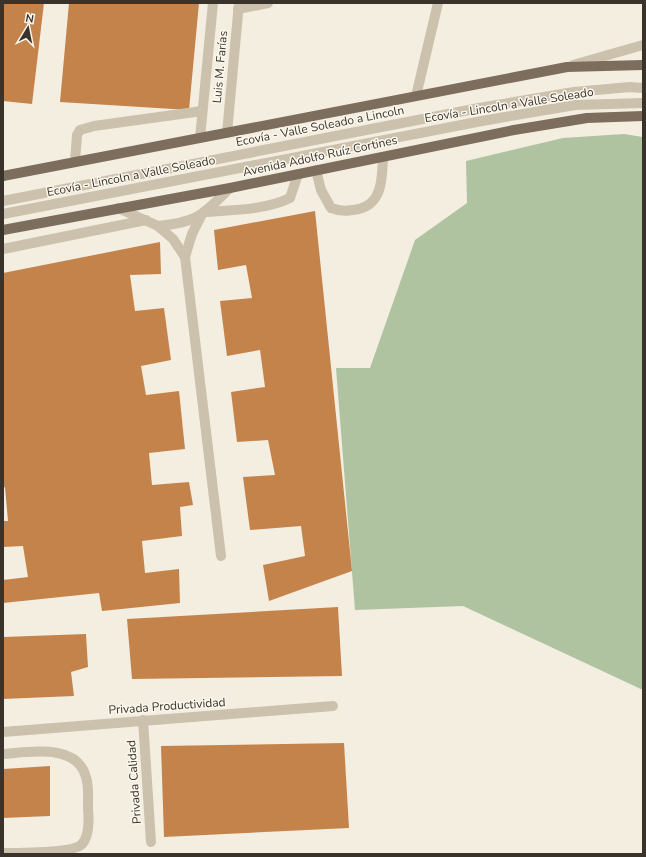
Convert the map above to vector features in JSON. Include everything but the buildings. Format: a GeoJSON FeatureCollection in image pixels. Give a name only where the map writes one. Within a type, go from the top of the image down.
{"type":"FeatureCollection","features":[{"type":"Feature","properties":{"kind":"main road"},"geometry":{"type":"LineString","coordinates":[[3,176],[567,67],[643,65]]}},
{"type":"Feature","properties":{"kind":"main road","name":"Avenida Adolfo Ruíz Cortines"},"geometry":{"type":"LineString","coordinates":[[3,230],[230,188],[514,130],[587,118],[643,116]]}},
{"type":"Feature","properties":{"kind":"street"},"geometry":{"type":"LineString","coordinates":[[200,138],[213,3]]}},
{"type":"Feature","properties":{"kind":"street"},"geometry":{"type":"LineString","coordinates":[[239,6],[268,3]]}},
{"type":"Feature","properties":{"kind":"street"},"geometry":{"type":"LineString","coordinates":[[416,96],[438,3]]}},
{"type":"Feature","properties":{"kind":"street","name":"Luis M. Farías"},"geometry":{"type":"LineString","coordinates":[[227,133],[239,6]]}},
{"type":"Feature","properties":{"kind":"street"},"geometry":{"type":"LineString","coordinates":[[567,67],[643,44]]}},
{"type":"Feature","properties":{"kind":"street","name":"Ecovía - Valle Soleado a Lincoln"},"geometry":{"type":"LineString","coordinates":[[3,201],[479,108],[574,92],[630,87],[643,88]]}},
{"type":"Feature","properties":{"kind":"street","name":"Ecovía - Lincoln a Valle Soleado"},"geometry":{"type":"LineString","coordinates":[[3,214],[567,106],[601,103],[643,103]]}},
{"type":"Feature","properties":{"kind":"street"},"geometry":{"type":"LineString","coordinates":[[75,162],[77,135],[80,130],[202,111]]}},
{"type":"Feature","properties":{"kind":"street"},"geometry":{"type":"LineString","coordinates":[[316,170],[321,190],[331,208],[344,212],[368,206],[377,195],[382,179],[383,156]]}},
{"type":"Feature","properties":{"kind":"street"},"geometry":{"type":"LineString","coordinates":[[158,226],[182,224],[203,214],[280,202],[290,198],[298,174]]}},
{"type":"Feature","properties":{"kind":"street"},"geometry":{"type":"LineString","coordinates":[[221,556],[186,257],[192,234],[203,214],[230,188]]}},
{"type":"Feature","properties":{"kind":"street"},"geometry":{"type":"LineString","coordinates":[[118,208],[158,226],[173,238],[186,257]]}},
{"type":"Feature","properties":{"kind":"street"},"geometry":{"type":"LineString","coordinates":[[3,249],[146,220]]}},
{"type":"Feature","properties":{"kind":"street","name":"Privada Productividad"},"geometry":{"type":"LineString","coordinates":[[3,732],[333,706]]}},
{"type":"Feature","properties":{"kind":"street","name":"Privada Calidad"},"geometry":{"type":"LineString","coordinates":[[143,720],[151,842]]}},
{"type":"Feature","properties":{"kind":"street"},"geometry":{"type":"LineString","coordinates":[[3,754],[42,752],[64,755],[77,762],[86,777],[89,812],[88,833],[81,846],[68,850],[3,853]]}},
{"type":"Feature","properties":{"kind":"green space"},"geometry":{"type":"Polygon","coordinates":[[[624,134],[643,137],[643,690],[463,606],[355,610],[336,368],[370,368],[415,240],[467,203],[466,161],[563,138],[624,134]]]}}]}
